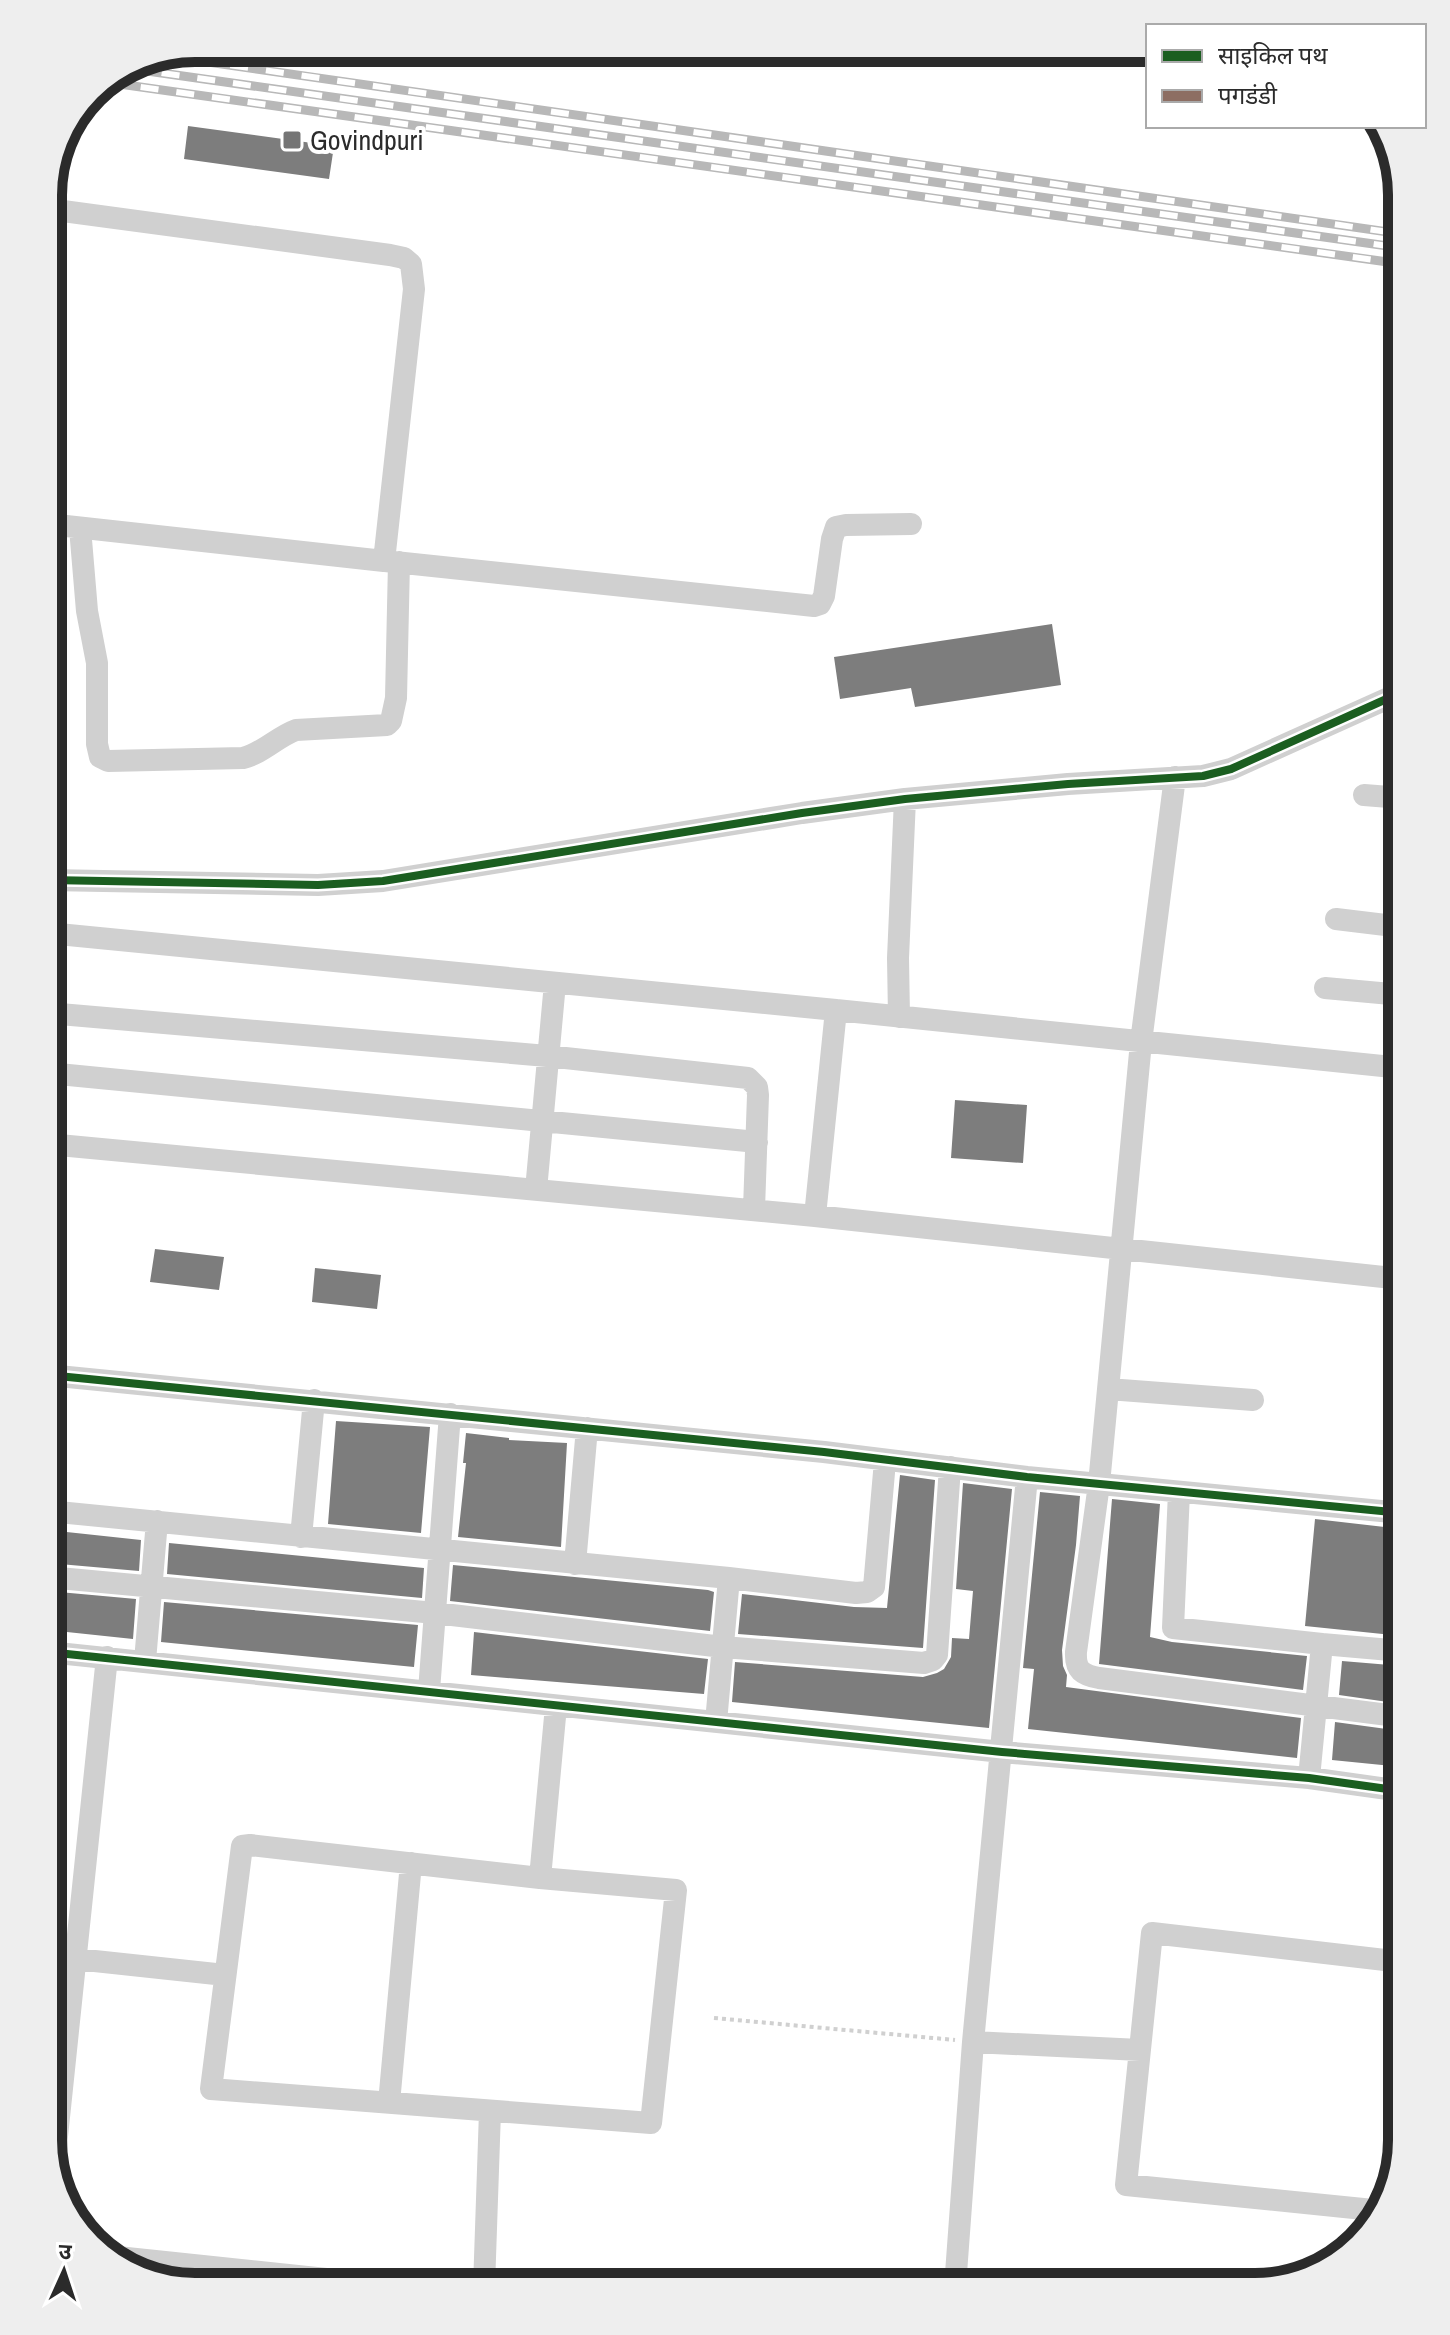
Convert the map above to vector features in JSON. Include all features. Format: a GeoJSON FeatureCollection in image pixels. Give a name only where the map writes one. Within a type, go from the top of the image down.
{"type":"FeatureCollection","features":[{"type":"Feature","properties":{"kind":"street"},"geometry":{"type":"LineString","coordinates":[[62,211],[390,255],[404,258],[411,264],[414,289],[392,561],[396,698],[391,721],[387,725],[296,730],[243,758],[108,761],[100,757],[97,744],[97,663],[88,619],[80,528]]}},
{"type":"Feature","properties":{"kind":"street"},"geometry":{"type":"LineString","coordinates":[[62,526],[814,606],[820,604],[824,596],[836,527],[911,524]]}},
{"type":"Feature","properties":{"kind":"street"},"geometry":{"type":"LineString","coordinates":[[62,880],[318,885],[383,881],[905,799],[1203,776],[1231,769],[1388,698]]}},
{"type":"Feature","properties":{"kind":"street"},"geometry":{"type":"LineString","coordinates":[[1175,777],[1141,1042],[1099,1484],[1076,1660],[1080,1672],[1087,1676],[1388,1715]]}},
{"type":"Feature","properties":{"kind":"street"},"geometry":{"type":"LineString","coordinates":[[1364,795],[1388,797]]}},
{"type":"Feature","properties":{"kind":"street"},"geometry":{"type":"LineString","coordinates":[[899,1017],[898,958],[905,799]]}},
{"type":"Feature","properties":{"kind":"street"},"geometry":{"type":"LineString","coordinates":[[1336,919],[1388,925]]}},
{"type":"Feature","properties":{"kind":"street"},"geometry":{"type":"LineString","coordinates":[[62,934],[1388,1067]]}},
{"type":"Feature","properties":{"kind":"street"},"geometry":{"type":"LineString","coordinates":[[536,1190],[555,983]]}},
{"type":"Feature","properties":{"kind":"street"},"geometry":{"type":"LineString","coordinates":[[1325,988],[1388,994]]}},
{"type":"Feature","properties":{"kind":"street"},"geometry":{"type":"LineString","coordinates":[[815,1216],[836,1010]]}},
{"type":"Feature","properties":{"kind":"street"},"geometry":{"type":"LineString","coordinates":[[62,1014],[547,1056],[748,1078],[757,1087],[754,1209]]}},
{"type":"Feature","properties":{"kind":"street"},"geometry":{"type":"LineString","coordinates":[[62,1074],[757,1142]]}},
{"type":"Feature","properties":{"kind":"street"},"geometry":{"type":"LineString","coordinates":[[62,1145],[754,1209],[1388,1278]]}},
{"type":"Feature","properties":{"kind":"street"},"geometry":{"type":"LineString","coordinates":[[62,1376],[1388,1512]]}},
{"type":"Feature","properties":{"kind":"street"},"geometry":{"type":"LineString","coordinates":[[1108,1389],[1253,1400]]}},
{"type":"Feature","properties":{"kind":"street"},"geometry":{"type":"LineString","coordinates":[[301,1537],[314,1400]]}},
{"type":"Feature","properties":{"kind":"street"},"geometry":{"type":"LineString","coordinates":[[429,1691],[450,1414]]}},
{"type":"Feature","properties":{"kind":"street"},"geometry":{"type":"LineString","coordinates":[[575,1564],[587,1428]]}},
{"type":"Feature","properties":{"kind":"street"},"geometry":{"type":"LineString","coordinates":[[62,1512],[856,1593],[867,1592],[874,1587],[885,1461]]}},
{"type":"Feature","properties":{"kind":"street"},"geometry":{"type":"LineString","coordinates":[[62,1578],[435,1613],[723,1647],[924,1663],[933,1660],[937,1649],[950,1467]]}},
{"type":"Feature","properties":{"kind":"street"},"geometry":{"type":"LineString","coordinates":[[956,2273],[973,2042],[1027,1477]]}},
{"type":"Feature","properties":{"kind":"street"},"geometry":{"type":"LineString","coordinates":[[1179,1492],[1173,1628],[1388,1650]]}},
{"type":"Feature","properties":{"kind":"street"},"geometry":{"type":"LineString","coordinates":[[145,1661],[157,1521]]}},
{"type":"Feature","properties":{"kind":"street"},"geometry":{"type":"LineString","coordinates":[[716,1722],[729,1578]]}},
{"type":"Feature","properties":{"kind":"street"},"geometry":{"type":"LineString","coordinates":[[1309,1778],[1322,1644]]}},
{"type":"Feature","properties":{"kind":"street"},"geometry":{"type":"LineString","coordinates":[[62,1653],[1002,1752],[1309,1778],[1388,1789]]}},
{"type":"Feature","properties":{"kind":"street"},"geometry":{"type":"LineString","coordinates":[[62,2089],[107,1657]]}},
{"type":"Feature","properties":{"kind":"street"},"geometry":{"type":"LineString","coordinates":[[540,1878],[556,1706]]}},
{"type":"Feature","properties":{"kind":"street"},"geometry":{"type":"LineString","coordinates":[[242,1846],[268,1846],[411,1863],[676,1890],[651,2123],[211,2089],[242,1846]]}},
{"type":"Feature","properties":{"kind":"street"},"geometry":{"type":"LineString","coordinates":[[389,2103],[411,1863]]}},
{"type":"Feature","properties":{"kind":"street"},"geometry":{"type":"LineString","coordinates":[[1368,2210],[1126,2185],[1152,1933],[1388,1960]]}},
{"type":"Feature","properties":{"kind":"street"},"geometry":{"type":"LineString","coordinates":[[76,1959],[225,1975]]}},
{"type":"Feature","properties":{"kind":"street"},"geometry":{"type":"LineString","coordinates":[[973,2042],[1140,2050]]}},
{"type":"Feature","properties":{"kind":"street"},"geometry":{"type":"LineString","coordinates":[[484,2273],[490,2111]]}},
{"type":"Feature","properties":{"kind":"street"},"geometry":{"type":"LineString","coordinates":[[136,2259],[269,2273]]}},
{"type":"Feature","properties":{"kind":"path"},"geometry":{"type":"LineString","coordinates":[[714,2018],[973,2042]]}},
{"type":"Feature","properties":{"kind":"building"},"geometry":{"type":"Polygon","coordinates":[[[188,126],[334,146],[329,179],[184,159],[188,126]]]}},
{"type":"Feature","properties":{"kind":"building"},"geometry":{"type":"Polygon","coordinates":[[[1052,624],[1061,685],[915,707],[911,688],[840,699],[834,657],[1052,624]]]}},
{"type":"Feature","properties":{"kind":"building"},"geometry":{"type":"Polygon","coordinates":[[[955,1100],[1027,1105],[1023,1163],[951,1158],[955,1100]]]}},
{"type":"Feature","properties":{"kind":"building"},"geometry":{"type":"Polygon","coordinates":[[[155,1249],[224,1257],[219,1290],[150,1282],[155,1249]]]}},
{"type":"Feature","properties":{"kind":"building"},"geometry":{"type":"Polygon","coordinates":[[[315,1268],[381,1275],[377,1309],[312,1302],[315,1268]]]}},
{"type":"Feature","properties":{"kind":"building"},"geometry":{"type":"Polygon","coordinates":[[[336,1421],[430,1427],[421,1533],[328,1524],[336,1421]]]}},
{"type":"Feature","properties":{"kind":"building"},"geometry":{"type":"Polygon","coordinates":[[[466,1433],[509,1440],[567,1443],[561,1547],[458,1537],[466,1433]]]}},
{"type":"Feature","properties":{"kind":"building"},"geometry":{"type":"Polygon","coordinates":[[[900,1475],[935,1480],[923,1648],[738,1634],[742,1594],[887,1608],[900,1475]]]}},
{"type":"Feature","properties":{"kind":"building"},"geometry":{"type":"Polygon","coordinates":[[[963,1483],[1012,1489],[989,1728],[732,1702],[735,1662],[923,1677],[944,1669],[951,1657],[952,1638],[969,1639],[973,1591],[956,1589],[963,1483]]]}},
{"type":"Feature","properties":{"kind":"building"},"geometry":{"type":"Polygon","coordinates":[[[1040,1492],[1080,1496],[1062,1650],[1066,1687],[1301,1718],[1297,1758],[1028,1729],[1034,1669],[1023,1668],[1040,1492]]]}},
{"type":"Feature","properties":{"kind":"building"},"geometry":{"type":"Polygon","coordinates":[[[1112,1499],[1160,1504],[1150,1637],[1307,1656],[1303,1690],[1099,1664],[1112,1499]]]}},
{"type":"Feature","properties":{"kind":"building"},"geometry":{"type":"Polygon","coordinates":[[[1315,1519],[1388,1527],[1388,1635],[1305,1626],[1315,1519]]]}},
{"type":"Feature","properties":{"kind":"building"},"geometry":{"type":"Polygon","coordinates":[[[62,1532],[141,1540],[139,1571],[62,1564],[62,1532]]]}},
{"type":"Feature","properties":{"kind":"building"},"geometry":{"type":"Polygon","coordinates":[[[169,1543],[424,1568],[422,1598],[167,1574],[169,1543]]]}},
{"type":"Feature","properties":{"kind":"building"},"geometry":{"type":"Polygon","coordinates":[[[453,1565],[708,1590],[714,1592],[710,1631],[450,1601],[453,1565]]]}},
{"type":"Feature","properties":{"kind":"building"},"geometry":{"type":"Polygon","coordinates":[[[62,1592],[136,1599],[133,1639],[62,1631],[62,1592]]]}},
{"type":"Feature","properties":{"kind":"building"},"geometry":{"type":"Polygon","coordinates":[[[164,1602],[418,1625],[414,1667],[161,1642],[164,1602]]]}},
{"type":"Feature","properties":{"kind":"building"},"geometry":{"type":"Polygon","coordinates":[[[474,1632],[708,1659],[704,1694],[471,1675],[474,1632]]]}},
{"type":"Feature","properties":{"kind":"building"},"geometry":{"type":"Polygon","coordinates":[[[1342,1661],[1388,1665],[1388,1702],[1339,1695],[1342,1661]]]}},
{"type":"Feature","properties":{"kind":"building"},"geometry":{"type":"Polygon","coordinates":[[[1335,1722],[1388,1729],[1388,1766],[1332,1760],[1335,1722]]]}},
{"type":"Feature","properties":{"kind":"railway"},"geometry":{"type":"LineString","coordinates":[[208,62],[1388,232]]}},
{"type":"Feature","properties":{"kind":"railway"},"geometry":{"type":"LineString","coordinates":[[147,71],[1388,246]]}},
{"type":"Feature","properties":{"kind":"railway"},"geometry":{"type":"LineString","coordinates":[[121,84],[1388,262]]}},
{"type":"Feature","properties":{"kind":"cycle path"},"geometry":{"type":"LineString","coordinates":[[62,880],[318,885],[383,881],[905,799],[1068,784],[1203,776],[1231,769],[1388,698]]}},
{"type":"Feature","properties":{"kind":"cycle path"},"geometry":{"type":"LineString","coordinates":[[62,1376],[1388,1512]]}},
{"type":"Feature","properties":{"kind":"cycle path"},"geometry":{"type":"LineString","coordinates":[[62,1653],[1002,1752],[1309,1778],[1388,1789]]}},
{"type":"Feature","properties":{"kind":"place","name":"Govindpuri"},"geometry":{"type":"Point","coordinates":[292,140]}}]}
